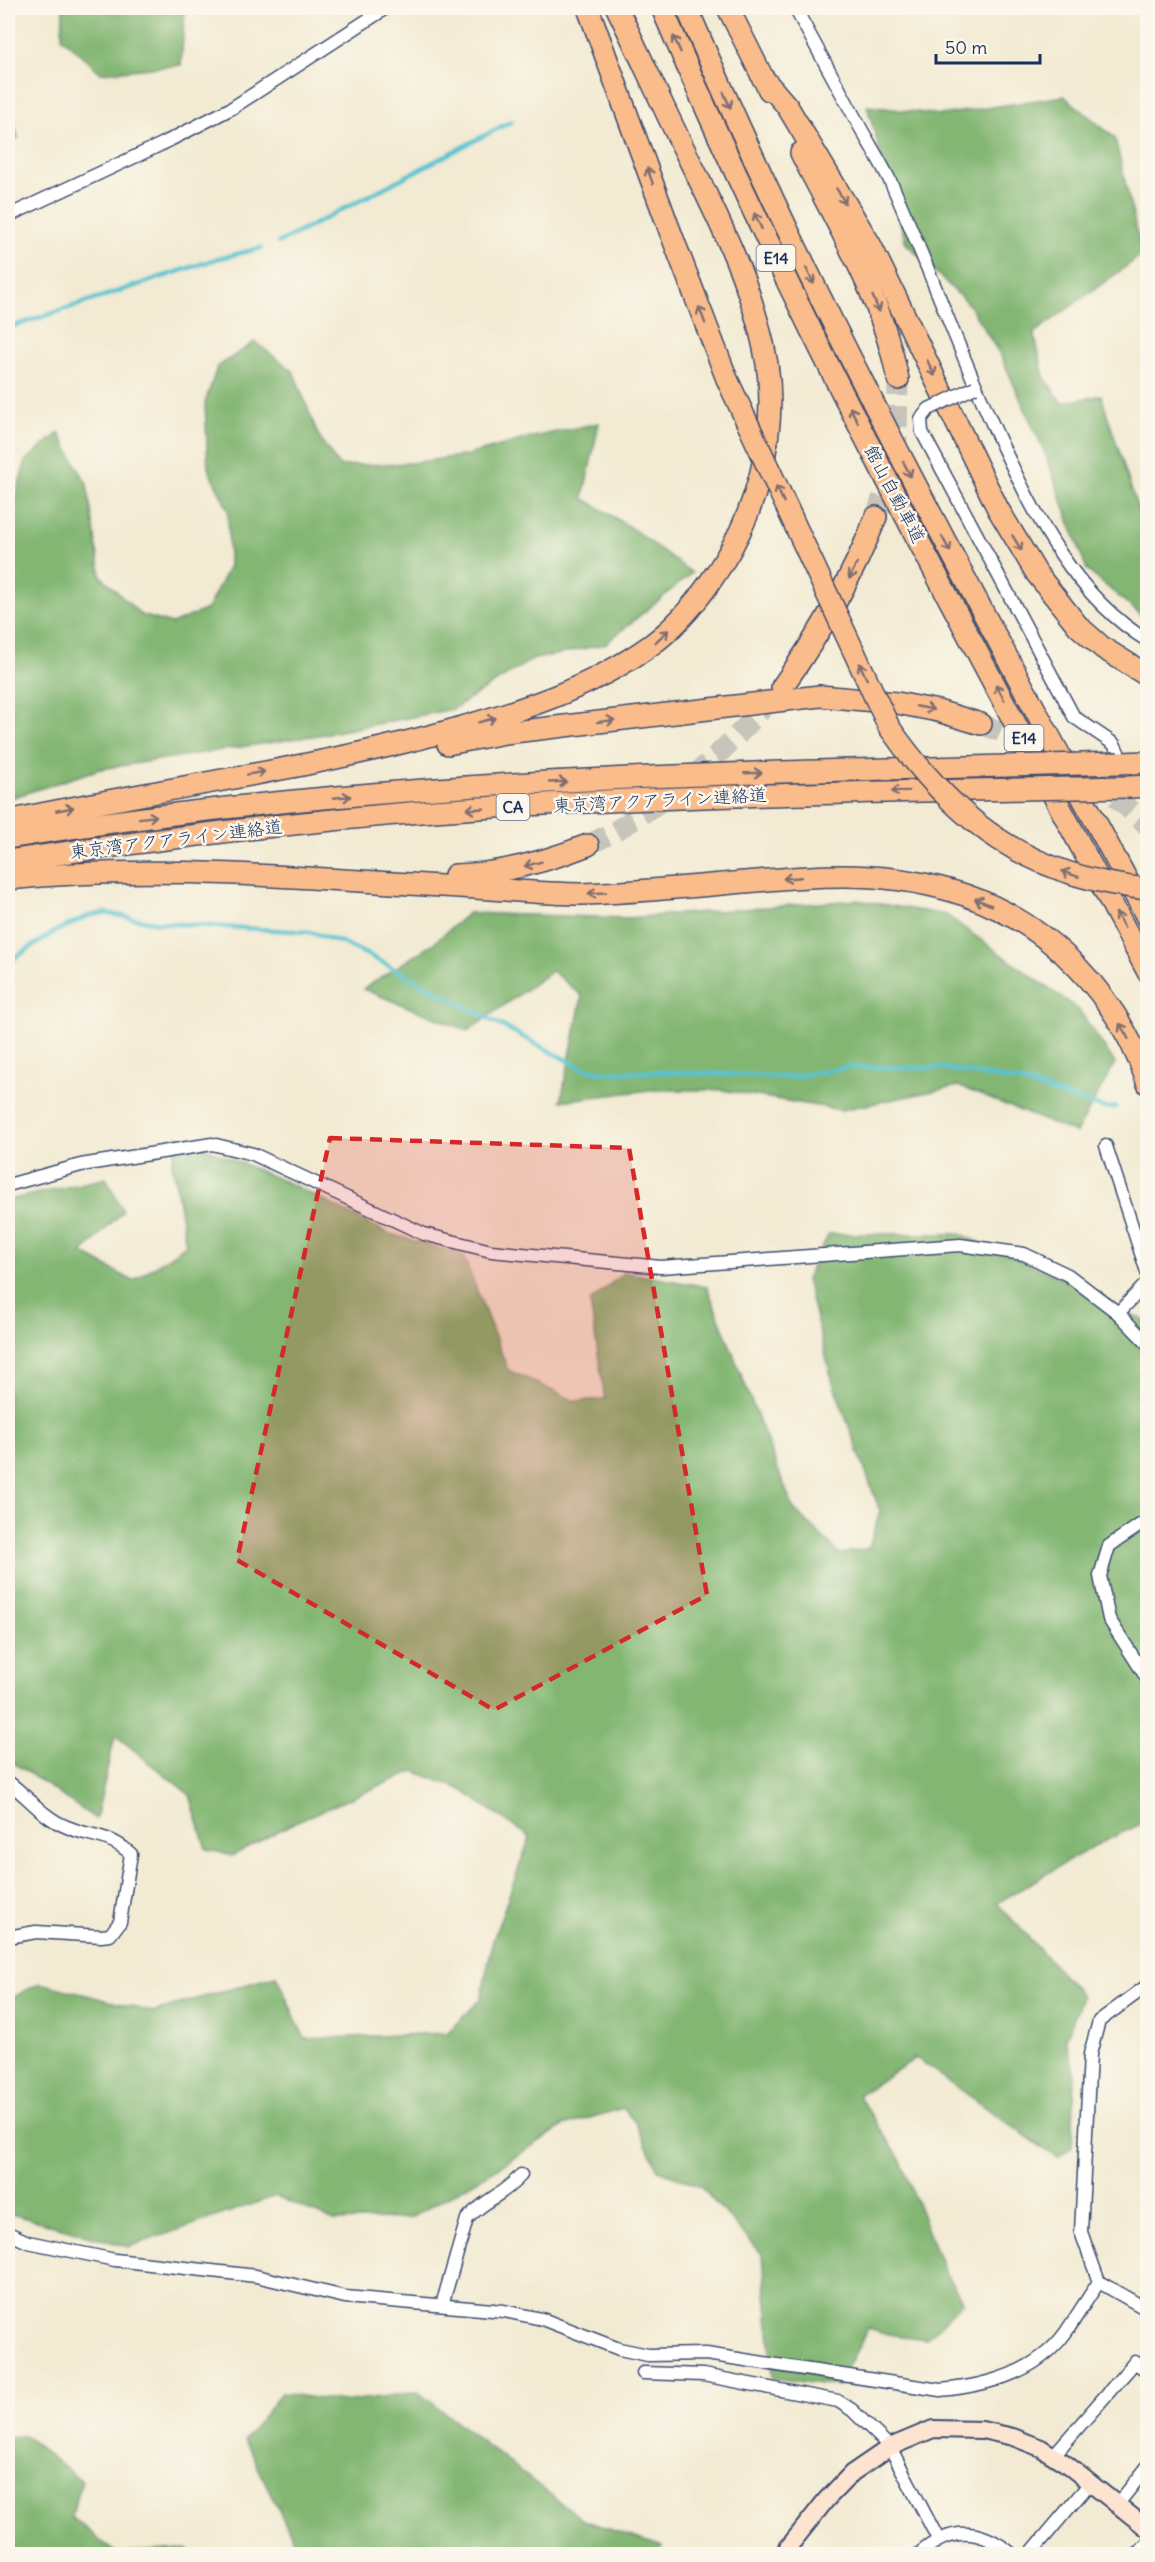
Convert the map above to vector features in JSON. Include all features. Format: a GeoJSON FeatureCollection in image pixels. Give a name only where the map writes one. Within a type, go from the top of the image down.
{"type":"FeatureCollection","features":[{"type":"Feature","properties":{"kind":"highway"},"geometry":{"type":"LineString","coordinates":[[588,8],[727,379],[885,717],[914,762],[965,814],[995,837],[1028,858],[1087,880],[1148,889]]}},
{"type":"Feature","properties":{"kind":"highway"},"geometry":{"type":"LineString","coordinates":[[8,821],[362,753],[516,712],[593,681],[623,664],[654,643],[677,622],[704,589],[742,530],[763,468],[770,395],[768,367],[760,329],[711,202],[618,8]]}},
{"type":"Feature","properties":{"kind":"highway","name":"館山自動車道"},"geometry":{"type":"LineString","coordinates":[[662,8],[719,139],[810,330],[1148,972]]}},
{"type":"Feature","properties":{"kind":"highway","name":"館山自動車道"},"geometry":{"type":"LineString","coordinates":[[687,8],[740,128],[831,320],[919,493],[1148,919]]}},
{"type":"Feature","properties":{"kind":"highway"},"geometry":{"type":"LineString","coordinates":[[728,8],[862,270],[884,321],[898,380]]}},
{"type":"Feature","properties":{"kind":"highway"},"geometry":{"type":"LineString","coordinates":[[762,77],[787,106],[872,246],[998,509],[1032,566],[1057,603],[1078,626],[1103,648],[1148,676]]}},
{"type":"Feature","properties":{"kind":"highway"},"geometry":{"type":"LineString","coordinates":[[782,687],[804,656],[851,575],[876,517]]}},
{"type":"Feature","properties":{"kind":"highway"},"geometry":{"type":"LineString","coordinates":[[362,753],[405,752],[505,733],[819,696],[897,703],[938,711],[981,724]]}},
{"type":"Feature","properties":{"kind":"highway","name":"東京湾アクアライン連絡道"},"geometry":{"type":"LineString","coordinates":[[8,838],[78,826],[226,808],[431,788],[793,771],[1052,765],[1118,758],[1148,762]]}},
{"type":"Feature","properties":{"kind":"highway","name":"東京湾アクアライン連絡道"},"geometry":{"type":"LineString","coordinates":[[8,861],[231,831],[434,811],[781,794],[1139,787]]}},
{"type":"Feature","properties":{"kind":"highway"},"geometry":{"type":"LineString","coordinates":[[360,881],[394,877],[502,872],[559,857],[588,845]]}},
{"type":"Feature","properties":{"kind":"highway"},"geometry":{"type":"LineString","coordinates":[[8,879],[54,874],[206,871],[581,894],[832,875],[880,877],[932,885],[1000,909],[1033,929],[1062,952],[1108,1002],[1137,1053],[1148,1084]]}},
{"type":"Feature","properties":{"kind":"street"},"geometry":{"type":"LineString","coordinates":[[8,216],[222,113],[386,8]]}},
{"type":"Feature","properties":{"kind":"street"},"geometry":{"type":"LineString","coordinates":[[795,8],[892,185],[975,387],[1042,525],[1083,585],[1104,608],[1130,630],[1148,641]]}},
{"type":"Feature","properties":{"kind":"street"},"geometry":{"type":"LineString","coordinates":[[975,387],[929,409],[921,419],[922,432],[1074,717],[1114,744],[1118,758]]}},
{"type":"Feature","properties":{"kind":"street"},"geometry":{"type":"LineString","coordinates":[[8,1185],[81,1165],[212,1144],[253,1154],[424,1234],[491,1251],[662,1267],[960,1245],[1024,1254],[1068,1275],[1118,1313],[1148,1344]]}},
{"type":"Feature","properties":{"kind":"street"},"geometry":{"type":"LineString","coordinates":[[1106,1146],[1148,1275]]}},
{"type":"Feature","properties":{"kind":"street"},"geometry":{"type":"LineString","coordinates":[[1118,1313],[1148,1282]]}},
{"type":"Feature","properties":{"kind":"street"},"geometry":{"type":"LineString","coordinates":[[1148,1523],[1108,1546],[1100,1576],[1109,1619],[1148,1680]]}},
{"type":"Feature","properties":{"kind":"street"},"geometry":{"type":"LineString","coordinates":[[8,1782],[44,1815],[67,1827],[109,1838],[131,1854],[120,1922],[110,1935],[36,1932],[8,1937]]}},
{"type":"Feature","properties":{"kind":"street"},"geometry":{"type":"LineString","coordinates":[[1148,1985],[1099,2021],[1090,2054],[1081,2232],[1099,2282],[1148,2310]]}},
{"type":"Feature","properties":{"kind":"street"},"geometry":{"type":"LineString","coordinates":[[442,2305],[467,2219],[475,2210],[509,2189],[521,2175]]}},
{"type":"Feature","properties":{"kind":"street"},"geometry":{"type":"LineString","coordinates":[[8,2233],[28,2242],[115,2260],[256,2276],[345,2297],[504,2311],[542,2319],[619,2349],[648,2355],[706,2354],[940,2390],[969,2387],[1008,2377],[1036,2361],[1065,2334],[1099,2282]]}},
{"type":"Feature","properties":{"kind":"street"},"geometry":{"type":"LineString","coordinates":[[1053,2456],[1135,2362],[1148,2372]]}},
{"type":"Feature","properties":{"kind":"street"},"geometry":{"type":"LineString","coordinates":[[643,2373],[703,2376],[838,2401],[852,2410],[890,2447],[938,2539]]}},
{"type":"Feature","properties":{"kind":"street"},"geometry":{"type":"LineString","coordinates":[[783,2554],[826,2500],[852,2473],[890,2447],[933,2429],[982,2430],[1013,2437],[1041,2448],[1089,2482],[1148,2529]]}},
{"type":"Feature","properties":{"kind":"street"},"geometry":{"type":"LineString","coordinates":[[1117,2505],[1148,2466]]}},
{"type":"Feature","properties":{"kind":"street"},"geometry":{"type":"LineString","coordinates":[[1030,2554],[1089,2482]]}},
{"type":"Feature","properties":{"kind":"street"},"geometry":{"type":"LineString","coordinates":[[919,2554],[938,2539],[970,2533],[986,2537],[1012,2554]]}},
{"type":"Feature","properties":{"kind":"street"},"geometry":{"type":"LineString","coordinates":[[1138,2554],[1148,2543]]}},
{"type":"Feature","properties":{"kind":"highlighted area"},"geometry":{"type":"Polygon","coordinates":[[[330,1138],[629,1148],[707,1595],[494,1710],[237,1560],[330,1138]]]}},
{"type":"Feature","properties":{"kind":"green space"},"geometry":{"type":"Polygon","coordinates":[[[63,8],[190,8],[185,10],[181,65],[101,73],[62,38],[63,8]]]}},
{"type":"Feature","properties":{"kind":"green space"},"geometry":{"type":"Polygon","coordinates":[[[1064,96],[1115,138],[1142,255],[1034,333],[1044,377],[1062,403],[1101,395],[1139,513],[1147,515],[1147,620],[1087,570],[1044,451],[1001,356],[969,305],[906,243],[867,106],[941,115],[1064,96]]]}},
{"type":"Feature","properties":{"kind":"green space"},"geometry":{"type":"Polygon","coordinates":[[[8,100],[18,138],[8,143],[8,100]]]}},
{"type":"Feature","properties":{"kind":"green space"},"geometry":{"type":"Polygon","coordinates":[[[255,342],[293,371],[319,437],[339,466],[412,463],[468,455],[524,439],[599,423],[583,498],[630,527],[692,573],[605,644],[531,660],[453,709],[325,734],[100,769],[8,799],[8,522],[26,460],[59,433],[87,484],[101,576],[141,615],[172,624],[207,609],[229,566],[228,510],[208,468],[205,403],[217,367],[255,342]]]}},
{"type":"Feature","properties":{"kind":"green space"},"geometry":{"type":"Polygon","coordinates":[[[857,900],[946,915],[1079,1010],[1115,1063],[1076,1133],[958,1086],[841,1110],[722,1090],[650,1090],[561,1101],[582,996],[552,971],[468,1031],[363,989],[434,943],[468,913],[628,918],[857,900]]]}},
{"type":"Feature","properties":{"kind":"green space"},"geometry":{"type":"Polygon","coordinates":[[[177,1136],[295,1186],[387,1233],[463,1255],[508,1370],[575,1401],[605,1399],[590,1302],[624,1272],[707,1287],[793,1508],[840,1554],[869,1548],[880,1511],[832,1380],[806,1279],[829,1234],[961,1234],[1074,1284],[1147,1322],[1147,1821],[1092,1847],[997,1903],[1082,1996],[1066,2039],[1075,2076],[1072,2147],[1057,2158],[916,2058],[858,2095],[900,2159],[943,2269],[963,2302],[926,2339],[879,2333],[868,2328],[838,2386],[773,2378],[763,2255],[699,2185],[658,2170],[635,2122],[623,2108],[563,2126],[493,2171],[410,2218],[334,2221],[276,2196],[129,2247],[8,2213],[8,2000],[40,1983],[152,2012],[276,1976],[305,2039],[447,2033],[481,1999],[493,1940],[530,1837],[460,1789],[414,1771],[295,1822],[232,1856],[206,1849],[190,1795],[115,1735],[96,1819],[8,1759],[8,1200],[106,1178],[123,1211],[82,1253],[133,1281],[186,1245],[172,1162],[177,1136]]]}},
{"type":"Feature","properties":{"kind":"green space"},"geometry":{"type":"Polygon","coordinates":[[[418,2392],[583,2520],[662,2547],[654,2554],[300,2554],[245,2440],[281,2393],[343,2402],[418,2392]]]}},
{"type":"Feature","properties":{"kind":"green space"},"geometry":{"type":"Polygon","coordinates":[[[25,2436],[82,2481],[71,2517],[117,2553],[188,2549],[189,2554],[8,2554],[8,2437],[25,2436]]]}},
{"type":"Feature","properties":{"kind":"waterway"},"geometry":{"type":"LineString","coordinates":[[812,11],[826,8]]}},
{"type":"Feature","properties":{"kind":"waterway"},"geometry":{"type":"LineString","coordinates":[[278,243],[512,121]]}},
{"type":"Feature","properties":{"kind":"waterway"},"geometry":{"type":"LineString","coordinates":[[8,328],[216,259],[261,248]]}},
{"type":"Feature","properties":{"kind":"waterway"},"geometry":{"type":"LineString","coordinates":[[8,962],[56,931],[88,916],[105,913],[159,923],[310,932],[343,943],[368,955],[582,1068],[603,1072],[792,1077],[848,1067],[943,1068],[1021,1082],[1105,1108],[1116,1107]]}},
{"type":"Feature","properties":{"kind":"tunnel"},"geometry":{"type":"LineString","coordinates":[[876,517],[892,468],[897,440],[898,379]]}},
{"type":"Feature","properties":{"kind":"tunnel"},"geometry":{"type":"LineString","coordinates":[[588,845],[641,815],[690,778],[736,737],[777,692]]}},
{"type":"Feature","properties":{"kind":"tunnel"},"geometry":{"type":"LineString","coordinates":[[981,724],[1062,756],[1097,780],[1148,826]]}}]}
